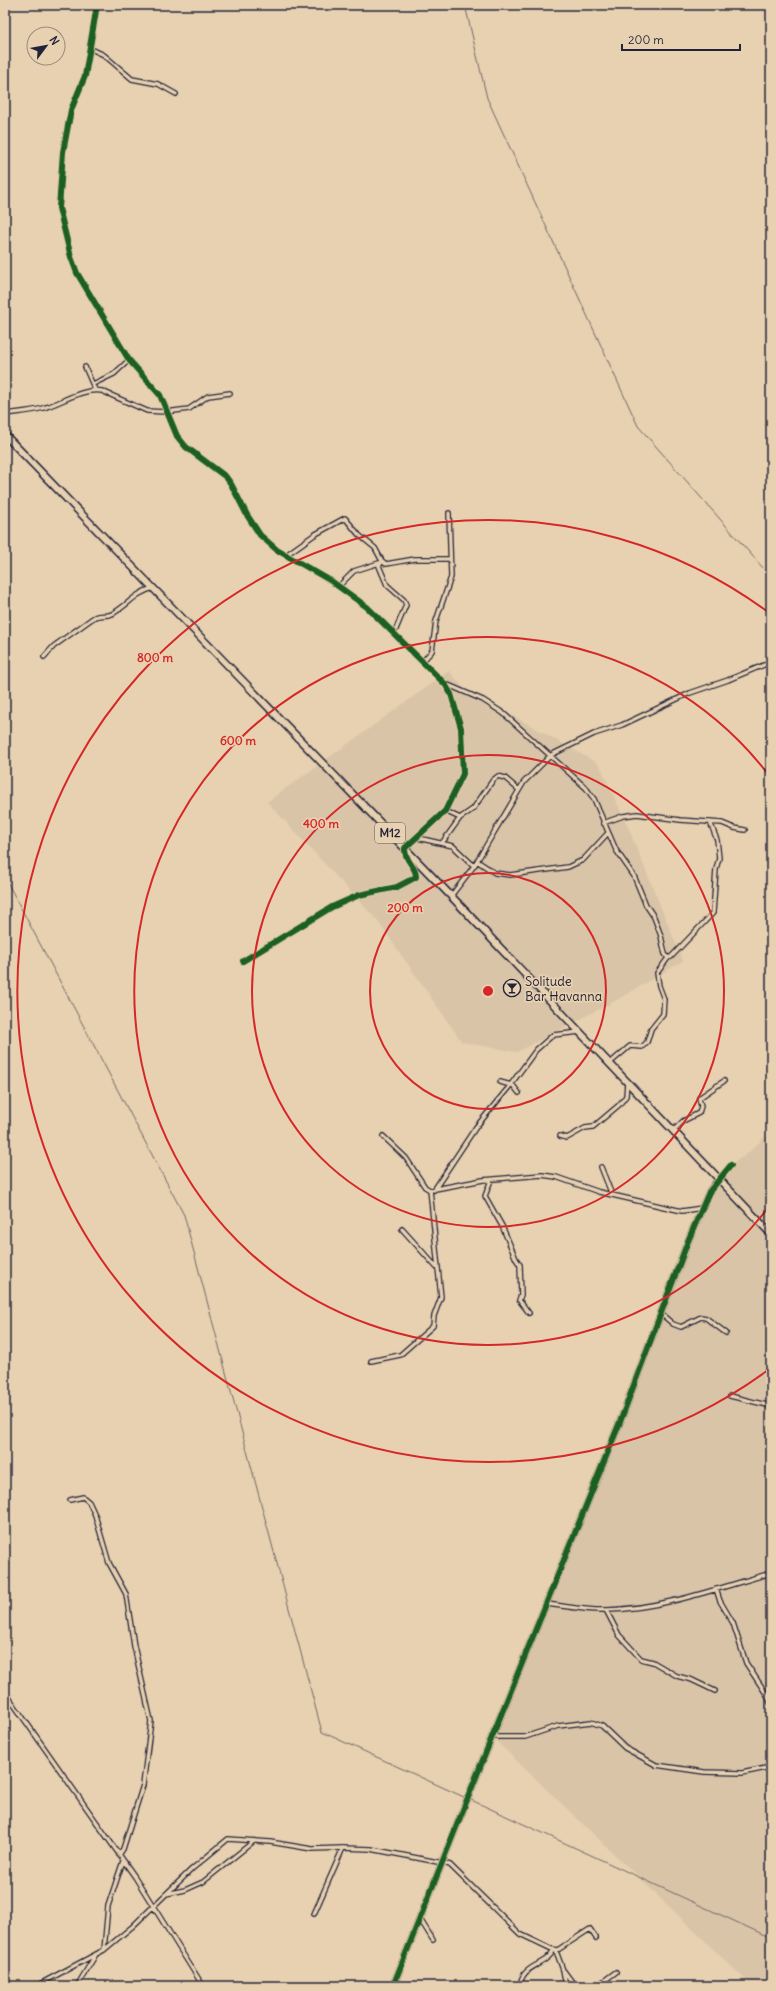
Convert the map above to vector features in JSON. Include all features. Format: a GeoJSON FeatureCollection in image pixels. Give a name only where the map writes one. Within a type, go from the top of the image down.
{"type":"FeatureCollection","features":[{"type":"Feature","properties":{"kind":"highway","name":"M12"},"geometry":{"type":"LineString","coordinates":[[5,435],[405,848],[628,1081],[771,1234]]}},
{"type":"Feature","properties":{"kind":"street"},"geometry":{"type":"LineString","coordinates":[[97,5],[85,76],[71,110],[63,152],[59,208],[61,223],[77,273],[129,360],[160,395],[177,436],[186,447],[226,477],[252,524],[269,544],[286,556],[339,586],[367,607],[445,684],[451,694],[461,728],[464,767],[461,780],[445,811],[418,838],[405,848],[407,861],[416,873],[414,878],[397,887],[359,895],[332,907],[243,961]]}},
{"type":"Feature","properties":{"kind":"street"},"geometry":{"type":"LineString","coordinates":[[89,48],[104,55],[132,79],[158,84],[176,94]]}},
{"type":"Feature","properties":{"kind":"street"},"geometry":{"type":"LineString","coordinates":[[93,384],[114,374],[129,360]]}},
{"type":"Feature","properties":{"kind":"street"},"geometry":{"type":"LineString","coordinates":[[85,367],[95,390]]}},
{"type":"Feature","properties":{"kind":"street"},"geometry":{"type":"LineString","coordinates":[[5,414],[43,408],[81,393],[95,390],[102,391],[147,411],[166,412],[189,409],[208,396],[230,393]]}},
{"type":"Feature","properties":{"kind":"street"},"geometry":{"type":"LineString","coordinates":[[422,662],[432,651],[436,621],[449,585],[449,513]]}},
{"type":"Feature","properties":{"kind":"street"},"geometry":{"type":"LineString","coordinates":[[286,556],[314,535],[345,518],[359,535],[375,548],[387,585],[404,600],[406,605],[394,634]]}},
{"type":"Feature","properties":{"kind":"street"},"geometry":{"type":"LineString","coordinates":[[339,586],[354,571],[380,562],[390,564],[411,560],[450,559]]}},
{"type":"Feature","properties":{"kind":"street"},"geometry":{"type":"LineString","coordinates":[[44,657],[54,646],[93,618],[99,615],[110,615],[141,592],[153,588]]}},
{"type":"Feature","properties":{"kind":"street"},"geometry":{"type":"LineString","coordinates":[[451,896],[474,866],[528,776],[551,755],[594,734],[622,725],[690,693],[728,680],[771,662]]}},
{"type":"Feature","properties":{"kind":"street"},"geometry":{"type":"LineString","coordinates":[[445,684],[491,705],[518,726],[586,788],[594,799],[603,823],[616,850],[634,876],[646,905],[654,917],[661,936],[665,954],[668,958]]}},
{"type":"Feature","properties":{"kind":"street"},"geometry":{"type":"LineString","coordinates":[[442,842],[460,818],[473,810],[493,780],[498,776],[505,778],[519,790]]}},
{"type":"Feature","properties":{"kind":"street"},"geometry":{"type":"LineString","coordinates":[[445,811],[460,818]]}},
{"type":"Feature","properties":{"kind":"street"},"geometry":{"type":"LineString","coordinates":[[603,823],[631,814],[722,823],[734,828],[745,830]]}},
{"type":"Feature","properties":{"kind":"street"},"geometry":{"type":"LineString","coordinates":[[610,1063],[630,1046],[638,1048],[644,1046],[651,1029],[663,1014],[664,999],[659,986],[657,973],[668,958],[671,957],[713,913],[716,869],[719,858],[717,840],[710,822]]}},
{"type":"Feature","properties":{"kind":"street"},"geometry":{"type":"LineString","coordinates":[[477,861],[495,873],[510,875],[568,867],[583,860],[608,833]]}},
{"type":"Feature","properties":{"kind":"street"},"geometry":{"type":"LineString","coordinates":[[418,838],[433,842],[442,842],[453,846],[474,866]]}},
{"type":"Feature","properties":{"kind":"street"},"geometry":{"type":"LineString","coordinates":[[371,1361],[400,1355],[433,1326],[434,1316],[441,1297],[430,1212],[432,1190],[476,1127],[536,1050],[553,1035],[581,1032]]}},
{"type":"Feature","properties":{"kind":"street"},"geometry":{"type":"LineString","coordinates":[[560,1136],[567,1138],[585,1128],[593,1127],[619,1105],[626,1096],[628,1081]]}},
{"type":"Feature","properties":{"kind":"street"},"geometry":{"type":"LineString","coordinates":[[674,1130],[683,1121],[699,1113],[701,1106],[699,1098],[724,1081]]}},
{"type":"Feature","properties":{"kind":"street"},"geometry":{"type":"LineString","coordinates":[[500,1082],[511,1084],[519,1093]]}},
{"type":"Feature","properties":{"kind":"street"},"geometry":{"type":"LineString","coordinates":[[383,1136],[406,1158],[425,1187],[432,1190],[491,1180],[542,1175],[556,1177],[612,1195],[682,1211],[702,1208]]}},
{"type":"Feature","properties":{"kind":"street"},"geometry":{"type":"LineString","coordinates":[[393,1986],[620,1422],[660,1313],[702,1208],[709,1192],[731,1165]]}},
{"type":"Feature","properties":{"kind":"street"},"geometry":{"type":"LineString","coordinates":[[601,1167],[612,1195]]}},
{"type":"Feature","properties":{"kind":"street"},"geometry":{"type":"LineString","coordinates":[[491,1180],[485,1196],[502,1226],[520,1265],[522,1295],[519,1300],[529,1313]]}},
{"type":"Feature","properties":{"kind":"street"},"geometry":{"type":"LineString","coordinates":[[402,1229],[438,1270]]}},
{"type":"Feature","properties":{"kind":"street"},"geometry":{"type":"LineString","coordinates":[[660,1313],[673,1324],[681,1327],[698,1317],[706,1318],[726,1333]]}},
{"type":"Feature","properties":{"kind":"street"},"geometry":{"type":"LineString","coordinates":[[730,1396],[771,1406]]}},
{"type":"Feature","properties":{"kind":"street"},"geometry":{"type":"LineString","coordinates":[[70,1500],[83,1496],[89,1502],[97,1522],[109,1563],[126,1594],[134,1646],[152,1721],[143,1785],[123,1849],[119,1855]]}},
{"type":"Feature","properties":{"kind":"street"},"geometry":{"type":"LineString","coordinates":[[546,1604],[606,1610],[633,1608],[683,1598],[771,1573]]}},
{"type":"Feature","properties":{"kind":"street"},"geometry":{"type":"LineString","coordinates":[[716,1589],[720,1601],[733,1623],[746,1663],[767,1695],[771,1704]]}},
{"type":"Feature","properties":{"kind":"street"},"geometry":{"type":"LineString","coordinates":[[606,1610],[619,1635],[641,1659],[653,1662],[677,1676],[692,1680],[715,1691]]}},
{"type":"Feature","properties":{"kind":"street"},"geometry":{"type":"LineString","coordinates":[[5,1692],[167,1926],[203,1986]]}},
{"type":"Feature","properties":{"kind":"street"},"geometry":{"type":"LineString","coordinates":[[492,1737],[525,1737],[558,1726],[591,1722],[602,1726],[625,1748],[656,1765],[704,1772],[742,1773],[771,1767]]}},
{"type":"Feature","properties":{"kind":"street"},"geometry":{"type":"LineString","coordinates":[[36,1986],[104,1950],[133,1926],[165,1894],[228,1839],[312,1849],[343,1848],[389,1852],[450,1865],[520,1934],[555,1950],[563,1970],[566,1986]]}},
{"type":"Feature","properties":{"kind":"street"},"geometry":{"type":"LineString","coordinates":[[165,1894],[185,1890],[203,1882],[254,1841]]}},
{"type":"Feature","properties":{"kind":"street"},"geometry":{"type":"LineString","coordinates":[[314,1914],[343,1848]]}},
{"type":"Feature","properties":{"kind":"street"},"geometry":{"type":"LineString","coordinates":[[104,1950],[108,1906],[123,1861]]}},
{"type":"Feature","properties":{"kind":"street"},"geometry":{"type":"LineString","coordinates":[[420,1919],[433,1940]]}},
{"type":"Feature","properties":{"kind":"street"},"geometry":{"type":"LineString","coordinates":[[520,1986],[520,1980],[528,1969],[551,1956],[555,1950],[590,1929],[596,1938]]}},
{"type":"Feature","properties":{"kind":"street"},"geometry":{"type":"LineString","coordinates":[[77,1986],[95,1956]]}},
{"type":"Feature","properties":{"kind":"street"},"geometry":{"type":"LineString","coordinates":[[563,1970],[575,1986]]}},
{"type":"Feature","properties":{"kind":"street"},"geometry":{"type":"LineString","coordinates":[[597,1986],[616,1972]]}},
{"type":"Feature","properties":{"kind":"shaded area"},"geometry":{"type":"Polygon","coordinates":[[[449,671],[468,693],[512,715],[599,764],[628,827],[683,961],[615,1001],[517,1052],[462,1042],[377,920],[267,802],[449,671]]]}},
{"type":"Feature","properties":{"kind":"shaded area"},"geometry":{"type":"Polygon","coordinates":[[[771,1131],[771,1986],[752,1986],[492,1737],[713,1186],[733,1168],[731,1165],[748,1153],[771,1131]]]}},
{"type":"Feature","properties":{"kind":"waterway"},"geometry":{"type":"LineString","coordinates":[[465,5],[487,98],[638,426],[771,577]]}},
{"type":"Feature","properties":{"kind":"waterway"},"geometry":{"type":"LineString","coordinates":[[5,878],[184,1215],[322,1732],[466,1798]]}},
{"type":"Feature","properties":{"kind":"waterway"},"geometry":{"type":"LineString","coordinates":[[469,1799],[771,1938]]}},
{"type":"Feature","properties":{"kind":"cycle path"},"geometry":{"type":"LineString","coordinates":[[97,5],[85,76],[71,110],[63,152],[59,208],[71,257],[77,273],[129,360],[160,395],[177,436],[186,447],[226,477],[260,535],[277,550],[331,581],[367,607],[445,684],[451,694],[461,728],[463,774],[445,811],[405,848],[406,857],[415,870],[416,877],[397,887],[359,895],[332,907],[243,961]]}},
{"type":"Feature","properties":{"kind":"cycle path"},"geometry":{"type":"LineString","coordinates":[[393,1986],[620,1422],[688,1241],[709,1192],[731,1165]]}},
{"type":"Feature","properties":{"kind":"place","name":"Solitude Bar Havanna"},"geometry":{"type":"Point","coordinates":[512,988]}}]}
